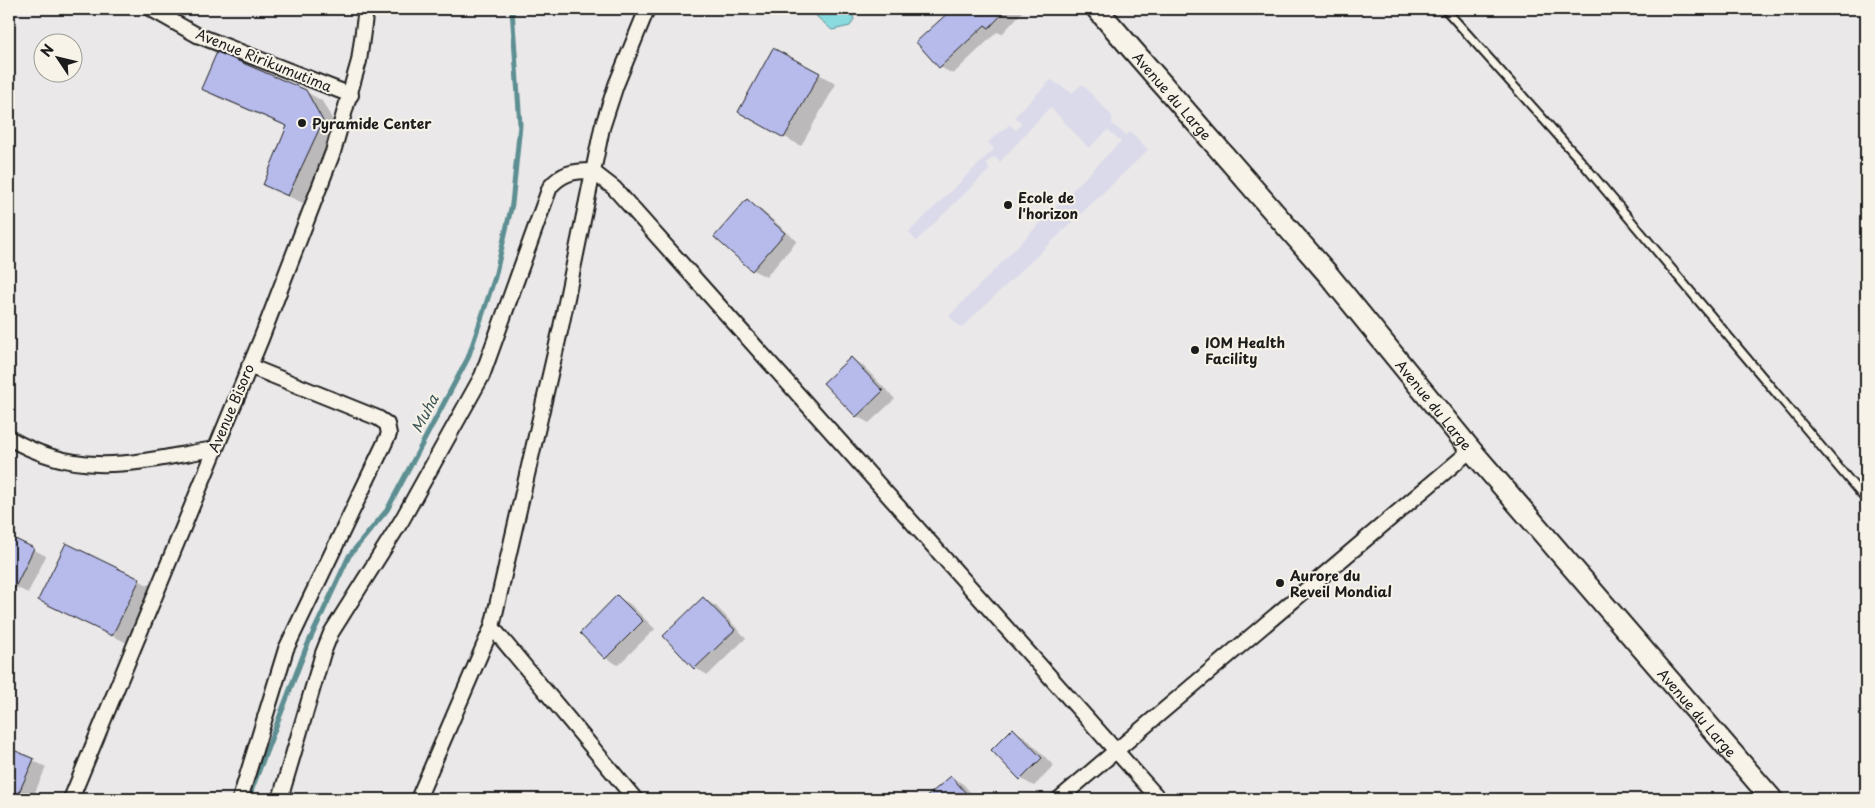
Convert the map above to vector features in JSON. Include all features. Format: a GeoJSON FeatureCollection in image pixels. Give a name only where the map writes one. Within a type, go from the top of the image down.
{"type":"FeatureCollection","features":[{"type":"Feature","properties":{"kind":"main road","name":"Avenue du Large"},"geometry":{"type":"LineString","coordinates":[[1097,9],[1327,273],[1471,450],[1772,799]]}},
{"type":"Feature","properties":{"kind":"street","name":"Avenue Ririkumutima"},"geometry":{"type":"LineString","coordinates":[[152,9],[197,35],[351,95]]}},
{"type":"Feature","properties":{"kind":"street","name":"Avenue Bisoro"},"geometry":{"type":"LineString","coordinates":[[71,799],[249,366],[333,152],[351,95],[359,61],[366,9]]}},
{"type":"Feature","properties":{"kind":"street"},"geometry":{"type":"LineString","coordinates":[[418,799],[492,627],[561,327],[592,170],[616,85],[647,9]]}},
{"type":"Feature","properties":{"kind":"street"},"geometry":{"type":"LineString","coordinates":[[280,799],[323,653],[332,632],[402,520],[482,376],[550,188],[557,178],[571,171],[592,170],[620,196],[1159,799]]}},
{"type":"Feature","properties":{"kind":"street"},"geometry":{"type":"LineString","coordinates":[[240,799],[286,650],[389,434],[387,424],[378,418],[249,366]]}},
{"type":"Feature","properties":{"kind":"street"},"geometry":{"type":"LineString","coordinates":[[9,438],[31,451],[62,461],[110,466],[214,449]]}},
{"type":"Feature","properties":{"kind":"street"},"geometry":{"type":"LineString","coordinates":[[1059,799],[1471,450]]}},
{"type":"Feature","properties":{"kind":"street"},"geometry":{"type":"LineString","coordinates":[[492,627],[634,799]]}},
{"type":"Feature","properties":{"kind":"lane"},"geometry":{"type":"LineString","coordinates":[[1445,9],[1580,160],[1866,500]]}},
{"type":"Feature","properties":{"kind":"shaded area"},"geometry":{"type":"Polygon","coordinates":[[[1051,80],[1072,93],[1082,84],[1112,116],[1112,124],[1126,135],[1131,132],[1148,150],[961,328],[949,316],[1121,141],[1108,130],[1089,148],[1050,107],[1000,162],[994,157],[986,163],[990,169],[916,241],[909,232],[994,149],[988,142],[1009,125],[1016,130],[1021,124],[1015,116],[1051,80]]]}},
{"type":"Feature","properties":{"kind":"water"},"geometry":{"type":"Polygon","coordinates":[[[820,9],[844,9],[851,11],[854,19],[850,26],[832,30],[816,16],[820,9]]]}},
{"type":"Feature","properties":{"kind":"building"},"geometry":{"type":"Polygon","coordinates":[[[952,9],[1007,9],[989,28],[985,25],[939,68],[916,42],[952,9]]]}},
{"type":"Feature","properties":{"kind":"building"},"geometry":{"type":"Polygon","coordinates":[[[773,48],[820,73],[784,138],[738,112],[773,48]]]}},
{"type":"Feature","properties":{"kind":"building","name":"Pyramide Center"},"geometry":{"type":"Polygon","coordinates":[[[217,52],[306,90],[323,121],[288,196],[263,185],[287,126],[201,89],[217,52]]]}},
{"type":"Feature","properties":{"kind":"building"},"geometry":{"type":"Polygon","coordinates":[[[747,199],[785,233],[752,271],[714,237],[747,199]]]}},
{"type":"Feature","properties":{"kind":"building"},"geometry":{"type":"Polygon","coordinates":[[[851,357],[883,391],[856,417],[823,383],[851,357]]]}},
{"type":"Feature","properties":{"kind":"building"},"geometry":{"type":"Polygon","coordinates":[[[9,536],[34,548],[9,600],[9,536]]]}},
{"type":"Feature","properties":{"kind":"building"},"geometry":{"type":"Polygon","coordinates":[[[66,543],[140,579],[112,636],[38,600],[66,543]]]}},
{"type":"Feature","properties":{"kind":"building"},"geometry":{"type":"Polygon","coordinates":[[[617,595],[643,621],[605,659],[580,633],[617,595]]]}},
{"type":"Feature","properties":{"kind":"building"},"geometry":{"type":"Polygon","coordinates":[[[703,597],[735,630],[694,669],[663,636],[703,597]]]}},
{"type":"Feature","properties":{"kind":"building"},"geometry":{"type":"Polygon","coordinates":[[[1013,728],[1042,758],[1020,780],[991,750],[1013,728]]]}},
{"type":"Feature","properties":{"kind":"building"},"geometry":{"type":"Polygon","coordinates":[[[9,748],[34,759],[16,799],[9,799],[9,748]]]}},
{"type":"Feature","properties":{"kind":"building"},"geometry":{"type":"Polygon","coordinates":[[[951,776],[971,799],[924,799],[951,776]]]}},
{"type":"Feature","properties":{"kind":"waterway","name":"Muha"},"geometry":{"type":"LineString","coordinates":[[248,799],[306,648],[349,556],[387,510],[468,358],[495,277],[512,204],[520,125],[512,9]]}},
{"type":"Feature","properties":{"kind":"place","name":"Pyramide Center"},"geometry":{"type":"Point","coordinates":[302,123]}},
{"type":"Feature","properties":{"kind":"place","name":"Ecole de l'horizon"},"geometry":{"type":"Point","coordinates":[1008,205]}},
{"type":"Feature","properties":{"kind":"place","name":"IOM Health Facility"},"geometry":{"type":"Point","coordinates":[1195,350]}},
{"type":"Feature","properties":{"kind":"place","name":"Aurore du Reveil Mondial"},"geometry":{"type":"Point","coordinates":[1280,583]}}]}
